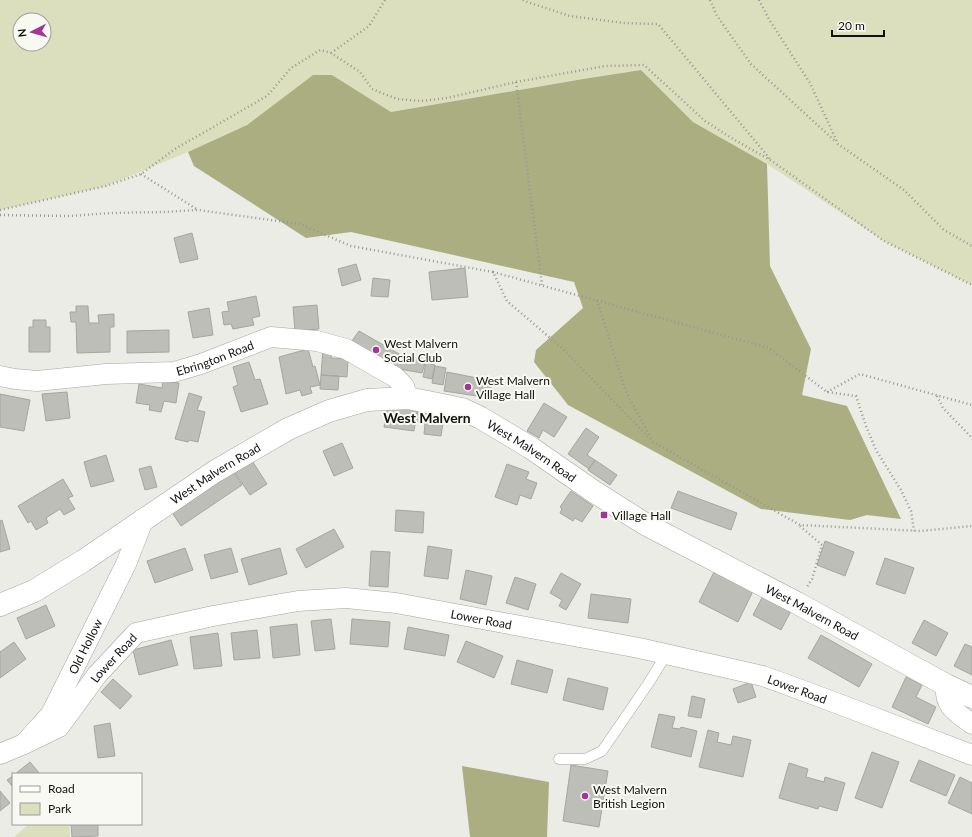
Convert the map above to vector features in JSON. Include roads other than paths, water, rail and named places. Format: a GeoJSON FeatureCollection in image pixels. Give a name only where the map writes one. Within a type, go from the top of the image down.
{"type":"FeatureCollection","features":[{"type":"Feature","properties":{"kind":"main road","name":"West Malvern Road"},"geometry":{"type":"LineString","coordinates":[[0,605],[34,591],[84,561],[144,518],[214,472],[288,429],[329,411],[367,400],[408,398],[462,409],[481,418],[532,448],[593,491],[645,524],[797,603],[946,685],[972,697]]}},
{"type":"Feature","properties":{"kind":"street","name":"Ebrington Road"},"geometry":{"type":"LineString","coordinates":[[0,376],[37,381],[106,374],[174,372],[201,364],[271,337],[317,341],[346,349],[396,377],[404,386],[408,398]]}},
{"type":"Feature","properties":{"kind":"street","name":"Old Hollow"},"geometry":{"type":"LineString","coordinates":[[0,754],[24,744],[51,714],[126,564],[144,518]]}},
{"type":"Feature","properties":{"kind":"street","name":"Lower Road"},"geometry":{"type":"LineString","coordinates":[[24,744],[59,727],[97,675],[136,633],[213,616],[298,601],[346,598],[396,603],[631,647],[763,676],[972,755]]}},
{"type":"Feature","properties":{"kind":"street"},"geometry":{"type":"LineString","coordinates":[[946,685],[945,696],[951,708],[972,724]]}},
{"type":"Feature","properties":{"kind":"lane"},"geometry":{"type":"LineString","coordinates":[[559,759],[585,759],[602,751],[648,684],[666,654]]}},
{"type":"Feature","properties":{"kind":"place","name":"West Malvern Social Club"},"geometry":{"type":"Point","coordinates":[376,350]}},
{"type":"Feature","properties":{"kind":"place","name":"West Malvern Village Hall"},"geometry":{"type":"Point","coordinates":[468,387]}},
{"type":"Feature","properties":{"kind":"place","name":"Village Hall"},"geometry":{"type":"Point","coordinates":[604,515]}},
{"type":"Feature","properties":{"kind":"place","name":"West Malvern British Legion"},"geometry":{"type":"Point","coordinates":[585,796]}},
{"type":"Feature","properties":{"kind":"district","name":"West Malvern"},"geometry":{"type":"Point","coordinates":[427,417]}}]}
